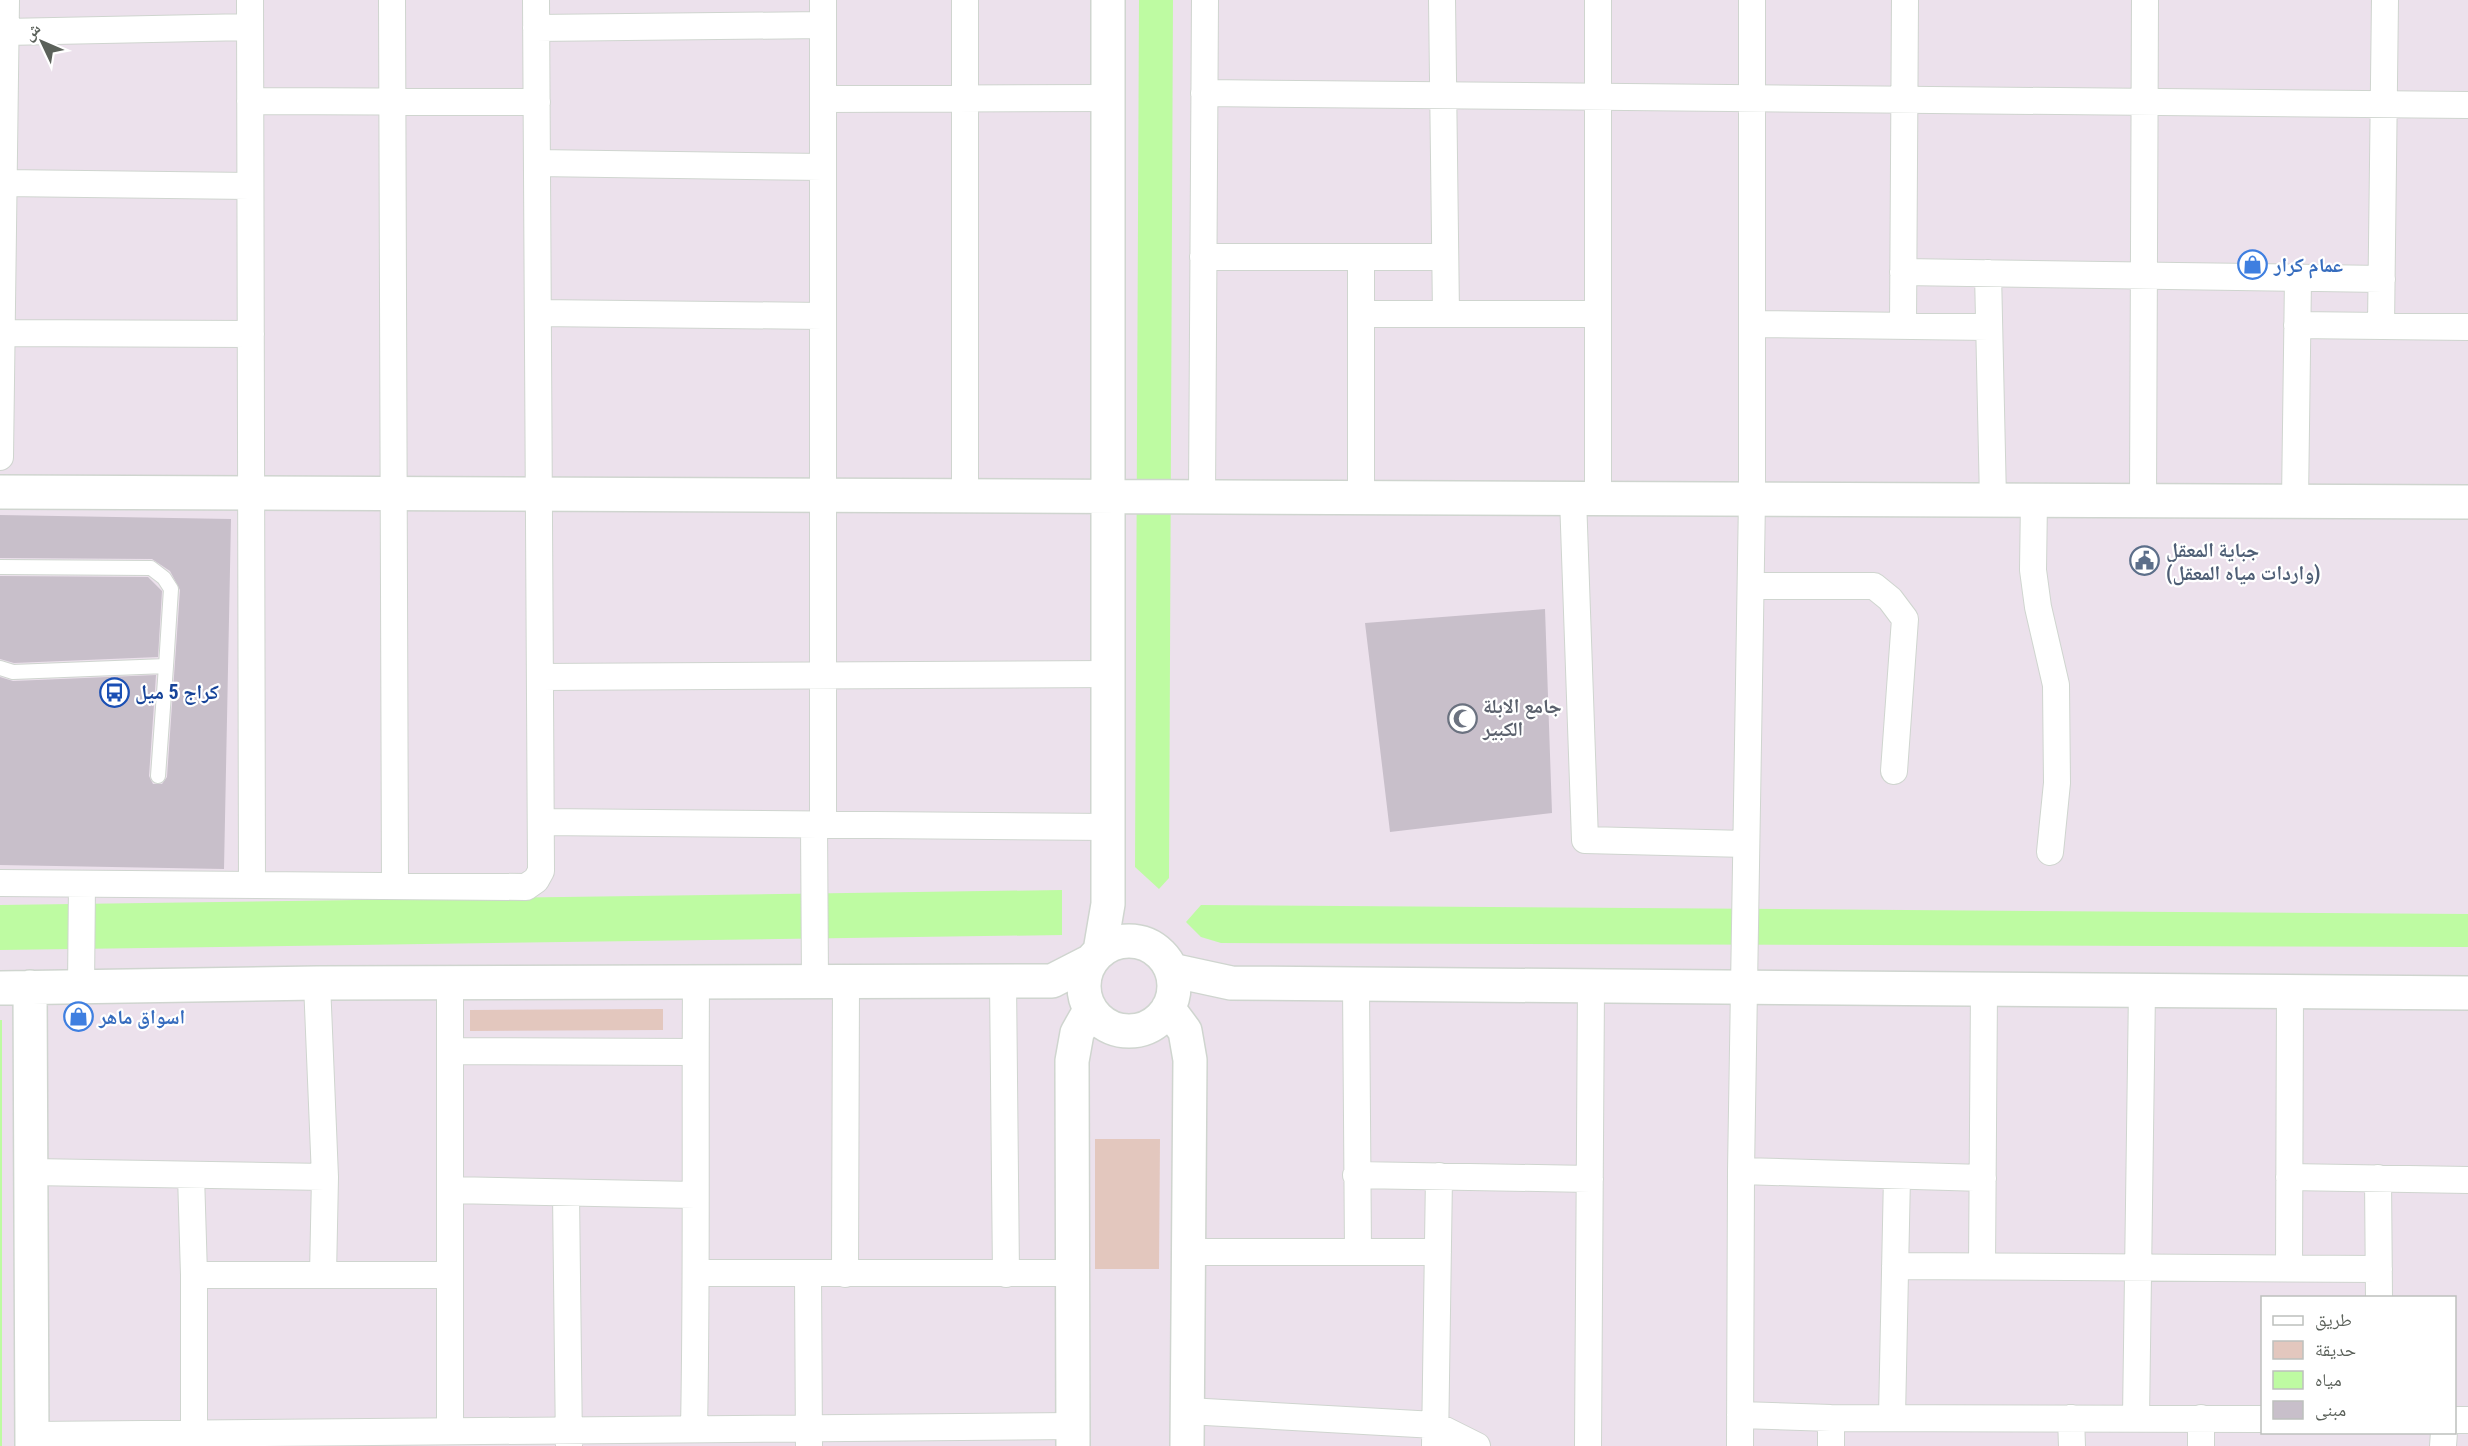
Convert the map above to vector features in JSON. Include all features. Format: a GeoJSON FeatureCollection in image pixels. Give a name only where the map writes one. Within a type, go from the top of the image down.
{"type":"FeatureCollection","features":[{"type":"Feature","properties":{"kind":"street"},"geometry":{"type":"LineString","coordinates":[[0,457],[6,0]]}},
{"type":"Feature","properties":{"kind":"street"},"geometry":{"type":"LineString","coordinates":[[250,0],[252,884]]}},
{"type":"Feature","properties":{"kind":"street"},"geometry":{"type":"LineString","coordinates":[[392,0],[395,885]]}},
{"type":"Feature","properties":{"kind":"street"},"geometry":{"type":"LineString","coordinates":[[0,884],[526,887],[536,880],[541,871],[541,822],[536,0]]}},
{"type":"Feature","properties":{"kind":"street"},"geometry":{"type":"LineString","coordinates":[[823,0],[823,675],[818,824],[831,981],[845,1274]]}},
{"type":"Feature","properties":{"kind":"street"},"geometry":{"type":"LineString","coordinates":[[965,0],[965,496]]}},
{"type":"Feature","properties":{"kind":"street"},"geometry":{"type":"LineString","coordinates":[[1108,0],[1108,904],[1095,956],[1085,974],[1083,989],[1088,1006],[1077,1033],[1072,1061],[1073,1436],[809,1437],[694,1429],[569,1438],[529,1438],[450,1431],[276,1439],[194,1433],[32,1440],[31,1173],[15,988],[317,983],[1052,981],[1095,956],[1113,943],[1128,940],[1142,943],[1160,953],[1185,1031],[1191,1060],[1187,1446]]}},
{"type":"Feature","properties":{"kind":"street"},"geometry":{"type":"LineString","coordinates":[[1202,497],[1205,0]]}},
{"type":"Feature","properties":{"kind":"street"},"geometry":{"type":"LineString","coordinates":[[1442,0],[1446,314]]}},
{"type":"Feature","properties":{"kind":"street"},"geometry":{"type":"LineString","coordinates":[[1598,0],[1598,314],[1585,498],[1585,840],[1746,844]]}},
{"type":"Feature","properties":{"kind":"street"},"geometry":{"type":"LineString","coordinates":[[1740,1446],[1741,1172],[1752,499],[1752,0]]}},
{"type":"Feature","properties":{"kind":"street"},"geometry":{"type":"LineString","coordinates":[[1903,326],[1905,0]]}},
{"type":"Feature","properties":{"kind":"street"},"geometry":{"type":"LineString","coordinates":[[2143,500],[2145,0]]}},
{"type":"Feature","properties":{"kind":"street"},"geometry":{"type":"LineString","coordinates":[[2381,326],[2385,0]]}},
{"type":"Feature","properties":{"kind":"street"},"geometry":{"type":"LineString","coordinates":[[536,28],[823,25]]}},
{"type":"Feature","properties":{"kind":"street"},"geometry":{"type":"LineString","coordinates":[[5,32],[250,27]]}},
{"type":"Feature","properties":{"kind":"street"},"geometry":{"type":"LineString","coordinates":[[1204,93],[2468,105]]}},
{"type":"Feature","properties":{"kind":"street"},"geometry":{"type":"LineString","coordinates":[[823,99],[1108,98]]}},
{"type":"Feature","properties":{"kind":"street"},"geometry":{"type":"LineString","coordinates":[[250,101],[537,102]]}},
{"type":"Feature","properties":{"kind":"street"},"geometry":{"type":"LineString","coordinates":[[537,163],[823,167]]}},
{"type":"Feature","properties":{"kind":"street"},"geometry":{"type":"LineString","coordinates":[[4,183],[250,186]]}},
{"type":"Feature","properties":{"kind":"street"},"geometry":{"type":"LineString","coordinates":[[1203,257],[1445,257]]}},
{"type":"Feature","properties":{"kind":"street"},"geometry":{"type":"LineString","coordinates":[[1361,258],[1361,497]]}},
{"type":"Feature","properties":{"kind":"street"},"geometry":{"type":"LineString","coordinates":[[1903,272],[2382,279]]}},
{"type":"Feature","properties":{"kind":"street"},"geometry":{"type":"LineString","coordinates":[[1988,273],[1993,500]]}},
{"type":"Feature","properties":{"kind":"street"},"geometry":{"type":"LineString","coordinates":[[2295,501],[2298,278]]}},
{"type":"Feature","properties":{"kind":"street"},"geometry":{"type":"LineString","coordinates":[[538,313],[823,316]]}},
{"type":"Feature","properties":{"kind":"street"},"geometry":{"type":"LineString","coordinates":[[1362,314],[1598,314]]}},
{"type":"Feature","properties":{"kind":"street"},"geometry":{"type":"LineString","coordinates":[[1752,324],[1989,327]]}},
{"type":"Feature","properties":{"kind":"street"},"geometry":{"type":"LineString","coordinates":[[2297,325],[2468,327]]}},
{"type":"Feature","properties":{"kind":"street"},"geometry":{"type":"LineString","coordinates":[[2,333],[251,334]]}},
{"type":"Feature","properties":{"kind":"street"},"geometry":{"type":"LineString","coordinates":[[0,492],[2468,502]]}},
{"type":"Feature","properties":{"kind":"street"},"geometry":{"type":"LineString","coordinates":[[2034,500],[2033,570],[2038,608],[2056,685],[2057,783],[2050,852]]}},
{"type":"Feature","properties":{"kind":"street"},"geometry":{"type":"LineString","coordinates":[[1751,586],[1874,586],[1890,599],[1905,619],[1894,771]]}},
{"type":"Feature","properties":{"kind":"street"},"geometry":{"type":"LineString","coordinates":[[540,677],[1108,674]]}},
{"type":"Feature","properties":{"kind":"street"},"geometry":{"type":"LineString","coordinates":[[541,822],[1108,827]]}},
{"type":"Feature","properties":{"kind":"street"},"geometry":{"type":"LineString","coordinates":[[81,987],[82,884]]}},
{"type":"Feature","properties":{"kind":"street"},"geometry":{"type":"LineString","coordinates":[[1108,904],[1142,943]]}},
{"type":"Feature","properties":{"kind":"street"},"geometry":{"type":"LineString","coordinates":[[1003,981],[1006,1274]]}},
{"type":"Feature","properties":{"kind":"street"},"geometry":{"type":"LineString","coordinates":[[1052,981],[1088,1006],[1099,1020],[1110,1027],[1130,1031],[1149,1026],[1160,1019],[1171,991]]}},
{"type":"Feature","properties":{"kind":"street"},"geometry":{"type":"LineString","coordinates":[[694,1429],[697,1274],[696,982]]}},
{"type":"Feature","properties":{"kind":"street"},"geometry":{"type":"LineString","coordinates":[[1171,991],[1232,982],[2468,993]]}},
{"type":"Feature","properties":{"kind":"street"},"geometry":{"type":"LineString","coordinates":[[317,983],[325,1177],[323,1275]]}},
{"type":"Feature","properties":{"kind":"street"},"geometry":{"type":"LineString","coordinates":[[450,983],[448,1275],[450,1431]]}},
{"type":"Feature","properties":{"kind":"street"},"geometry":{"type":"LineString","coordinates":[[1356,984],[1358,1251]]}},
{"type":"Feature","properties":{"kind":"street"},"geometry":{"type":"LineString","coordinates":[[1588,1446],[1591,986]]}},
{"type":"Feature","properties":{"kind":"street"},"geometry":{"type":"LineString","coordinates":[[1982,1266],[1984,989]]}},
{"type":"Feature","properties":{"kind":"street"},"geometry":{"type":"LineString","coordinates":[[2136,1418],[2142,990]]}},
{"type":"Feature","properties":{"kind":"street"},"geometry":{"type":"LineString","coordinates":[[2289,1268],[2290,991]]}},
{"type":"Feature","properties":{"kind":"street"},"geometry":{"type":"LineString","coordinates":[[450,1051],[695,1053]]}},
{"type":"Feature","properties":{"kind":"street"},"geometry":{"type":"LineString","coordinates":[[1741,1172],[1983,1178]]}},
{"type":"Feature","properties":{"kind":"street"},"geometry":{"type":"LineString","coordinates":[[31,1173],[325,1177]]}},
{"type":"Feature","properties":{"kind":"street"},"geometry":{"type":"LineString","coordinates":[[191,1175],[194,1275],[194,1433]]}},
{"type":"Feature","properties":{"kind":"street"},"geometry":{"type":"LineString","coordinates":[[1356,1175],[1590,1179]]}},
{"type":"Feature","properties":{"kind":"street"},"geometry":{"type":"LineString","coordinates":[[1435,1435],[1439,1176]]}},
{"type":"Feature","properties":{"kind":"street"},"geometry":{"type":"LineString","coordinates":[[1892,1417],[1897,1176]]}},
{"type":"Feature","properties":{"kind":"street"},"geometry":{"type":"LineString","coordinates":[[2289,1176],[2468,1180]]}},
{"type":"Feature","properties":{"kind":"street"},"geometry":{"type":"LineString","coordinates":[[2378,1178],[2379,1296]]}},
{"type":"Feature","properties":{"kind":"street"},"geometry":{"type":"LineString","coordinates":[[450,1190],[695,1195]]}},
{"type":"Feature","properties":{"kind":"street"},"geometry":{"type":"LineString","coordinates":[[566,1193],[569,1438]]}},
{"type":"Feature","properties":{"kind":"street"},"geometry":{"type":"LineString","coordinates":[[1188,1252],[1438,1252]]}},
{"type":"Feature","properties":{"kind":"street"},"geometry":{"type":"LineString","coordinates":[[1895,1266],[2379,1269]]}},
{"type":"Feature","properties":{"kind":"street"},"geometry":{"type":"LineString","coordinates":[[697,1274],[1072,1273]]}},
{"type":"Feature","properties":{"kind":"street"},"geometry":{"type":"LineString","coordinates":[[808,1274],[809,1437]]}},
{"type":"Feature","properties":{"kind":"street"},"geometry":{"type":"LineString","coordinates":[[194,1275],[448,1275]]}},
{"type":"Feature","properties":{"kind":"street"},"geometry":{"type":"LineString","coordinates":[[1188,1411],[1435,1435],[1477,1446]]}},
{"type":"Feature","properties":{"kind":"street"},"geometry":{"type":"LineString","coordinates":[[1740,1415],[1831,1418],[2261,1419]]}},
{"type":"Feature","properties":{"kind":"street"},"geometry":{"type":"LineString","coordinates":[[1831,1418],[1831,1446]]}},
{"type":"Feature","properties":{"kind":"street"},"geometry":{"type":"LineString","coordinates":[[2071,1418],[2072,1446]]}},
{"type":"Feature","properties":{"kind":"street"},"geometry":{"type":"LineString","coordinates":[[2201,1418],[2201,1446]]}},
{"type":"Feature","properties":{"kind":"lane"},"geometry":{"type":"LineString","coordinates":[[0,567],[151,568],[164,578],[171,589],[158,776]]}},
{"type":"Feature","properties":{"kind":"lane"},"geometry":{"type":"LineString","coordinates":[[0,668],[13,672],[166,666]]}},
{"type":"Feature","properties":{"kind":"green space"},"geometry":{"type":"Polygon","coordinates":[[[663,1009],[663,1030],[470,1031],[470,1010],[663,1009]]]}},
{"type":"Feature","properties":{"kind":"green space"},"geometry":{"type":"Polygon","coordinates":[[[1095,1139],[1160,1139],[1159,1269],[1095,1269],[1095,1139]]]}},
{"type":"Feature","properties":{"kind":"water"},"geometry":{"type":"Polygon","coordinates":[[[1139,0],[1173,0],[1169,878],[1159,889],[1135,867],[1139,0]]]}},
{"type":"Feature","properties":{"kind":"water"},"geometry":{"type":"Polygon","coordinates":[[[1062,890],[1062,935],[0,950],[0,905],[1062,890]]]}},
{"type":"Feature","properties":{"kind":"water"},"geometry":{"type":"Polygon","coordinates":[[[1201,905],[2468,914],[2468,947],[1221,943],[1201,937],[1186,922],[1201,905]]]}},
{"type":"Feature","properties":{"kind":"water"},"geometry":{"type":"Polygon","coordinates":[[[0,1020],[2,1020],[2,1446],[0,1446],[0,1020]]]}},
{"type":"Feature","properties":{"kind":"building","name":"كراج 5 ميل"},"geometry":{"type":"Polygon","coordinates":[[[0,515],[231,519],[224,869],[0,865],[0,677],[13,681],[156,675],[149,776],[153,784],[162,784],[167,777],[180,590],[170,571],[152,559],[0,558],[0,515]]]}},
{"type":"Feature","properties":{"kind":"building"},"geometry":{"type":"Polygon","coordinates":[[[0,576],[148,577],[162,591],[158,657],[14,663],[0,659],[0,576]]]}},
{"type":"Feature","properties":{"kind":"building","name":"جامع الابلة الكبير"},"geometry":{"type":"Polygon","coordinates":[[[1545,609],[1552,813],[1390,832],[1365,623],[1545,609]]]}},
{"type":"Feature","properties":{"kind":"place","name":"عمام كرار"},"geometry":{"type":"Point","coordinates":[2253,265]}},
{"type":"Feature","properties":{"kind":"place","name":"جباية المعقل (واردات مياه المعقل)"},"geometry":{"type":"Point","coordinates":[2145,561]}},
{"type":"Feature","properties":{"kind":"place","name":"كراج 5 ميل"},"geometry":{"type":"Point","coordinates":[114,692]}},
{"type":"Feature","properties":{"kind":"place","name":"جامع الابلة الكبير"},"geometry":{"type":"Point","coordinates":[1462,718]}},
{"type":"Feature","properties":{"kind":"place","name":"اسواق ماهر"},"geometry":{"type":"Point","coordinates":[78,1017]}}]}
